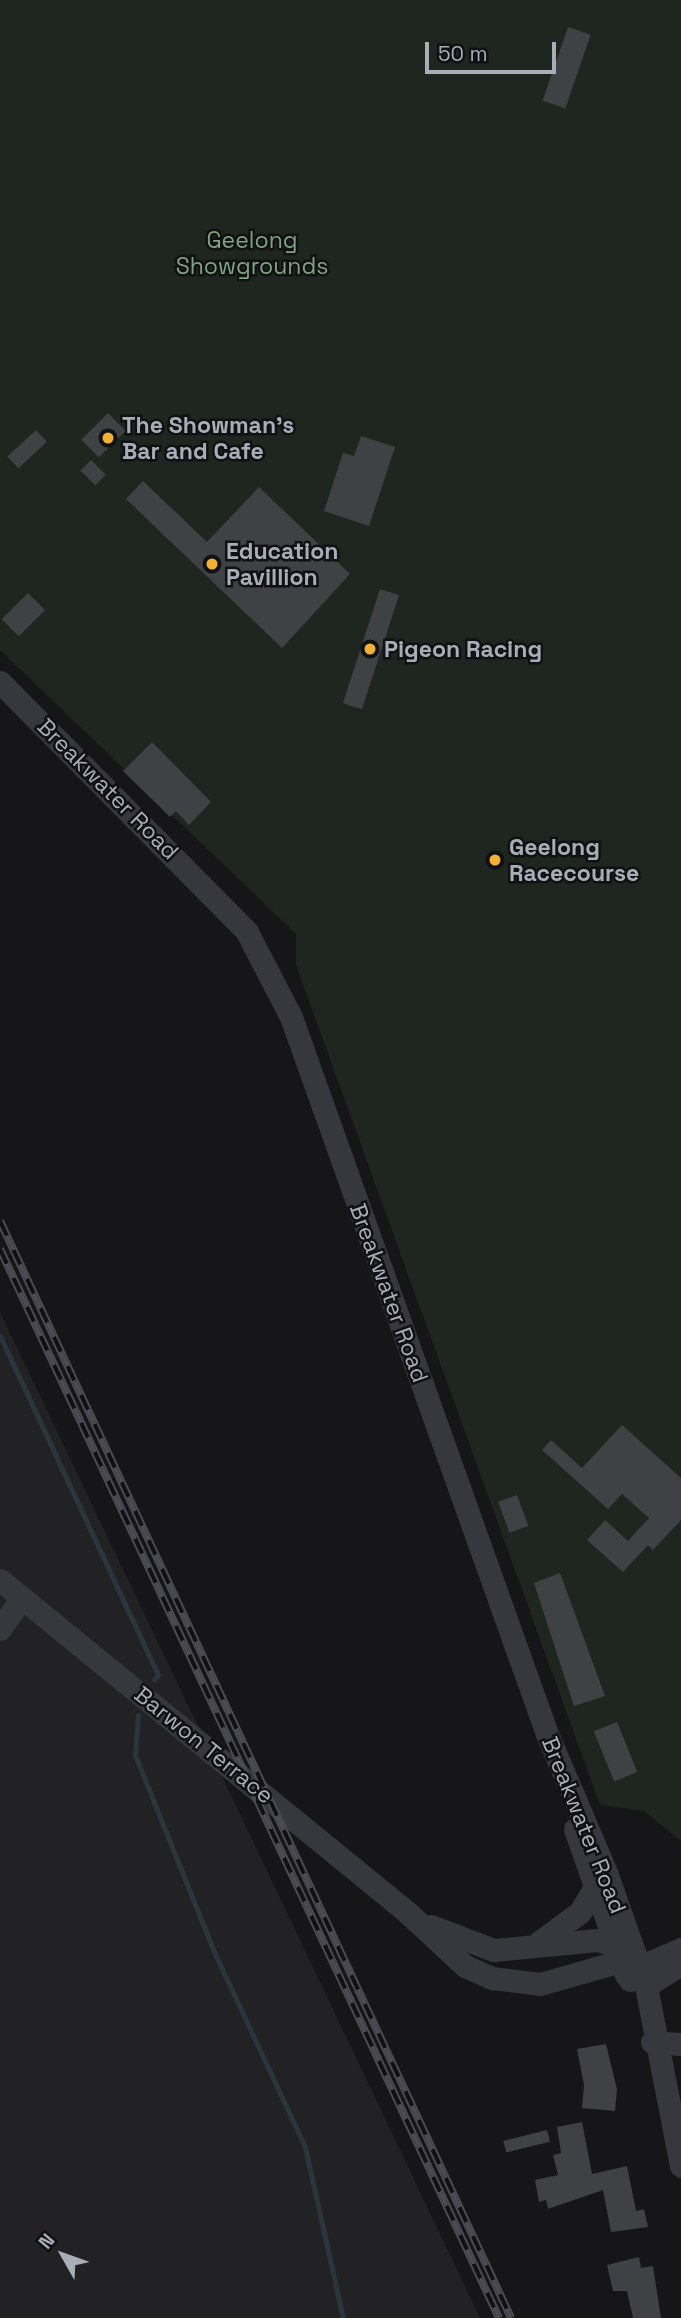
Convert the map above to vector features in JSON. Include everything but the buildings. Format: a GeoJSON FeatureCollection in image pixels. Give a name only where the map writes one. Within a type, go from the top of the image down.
{"type":"FeatureCollection","features":[{"type":"Feature","properties":{"kind":"street","name":"Breakwater Road"},"geometry":{"type":"LineString","coordinates":[[0,682],[198,877],[247,932],[264,962],[290,1017],[630,1966]]}},
{"type":"Feature","properties":{"kind":"street","name":"Barwon Terrace"},"geometry":{"type":"LineString","coordinates":[[0,1580],[407,1912],[455,1960],[492,1978],[548,1983],[630,1966]]}},
{"type":"Feature","properties":{"kind":"street"},"geometry":{"type":"LineString","coordinates":[[0,1629],[22,1598]]}},
{"type":"Feature","properties":{"kind":"street"},"geometry":{"type":"LineString","coordinates":[[587,1845],[593,1890],[630,1966],[661,2055],[681,2166]]}},
{"type":"Feature","properties":{"kind":"street","name":"Barwon Terrace"},"geometry":{"type":"LineString","coordinates":[[505,1951],[534,1945],[559,1932],[585,1906],[593,1890]]}},
{"type":"Feature","properties":{"kind":"street","name":"Barwon Terrace"},"geometry":{"type":"LineString","coordinates":[[407,1912],[461,1941],[505,1951],[592,1940],[630,1966]]}},
{"type":"Feature","properties":{"kind":"street"},"geometry":{"type":"LineString","coordinates":[[630,1966],[681,1949]]}},
{"type":"Feature","properties":{"kind":"street"},"geometry":{"type":"LineString","coordinates":[[630,1966],[681,1964]]}},
{"type":"Feature","properties":{"kind":"street"},"geometry":{"type":"LineString","coordinates":[[661,2055],[681,2044]]}},
{"type":"Feature","properties":{"kind":"shaded area"},"geometry":{"type":"Polygon","coordinates":[[[0,1312],[242,1818],[480,2318],[0,2318],[0,1312]]]}},
{"type":"Feature","properties":{"kind":"green space","name":"Geelong Showgrounds"},"geometry":{"type":"Polygon","coordinates":[[[0,0],[681,0],[681,1841],[644,1811],[600,1805],[296,965],[296,934],[0,650],[0,0]]]}},
{"type":"Feature","properties":{"kind":"waterway"},"geometry":{"type":"LineString","coordinates":[[0,1336],[158,1675],[154,1680]]}},
{"type":"Feature","properties":{"kind":"waterway"},"geometry":{"type":"LineString","coordinates":[[138,1715],[135,1755],[216,1956],[305,2147],[343,2318]]}},
{"type":"Feature","properties":{"kind":"railway"},"geometry":{"type":"LineString","coordinates":[[0,1221],[511,2318]]}},
{"type":"Feature","properties":{"kind":"railway"},"geometry":{"type":"LineString","coordinates":[[0,1249],[499,2318]]}},
{"type":"Feature","properties":{"kind":"place","name":"The Showman's Bar and Cafe"},"geometry":{"type":"Point","coordinates":[108,438]}},
{"type":"Feature","properties":{"kind":"place","name":"Education Pavillion"},"geometry":{"type":"Point","coordinates":[212,564]}},
{"type":"Feature","properties":{"kind":"place","name":"Pigeon Racing"},"geometry":{"type":"Point","coordinates":[370,649]}},
{"type":"Feature","properties":{"kind":"place","name":"Geelong Racecourse"},"geometry":{"type":"Point","coordinates":[495,860]}}]}
